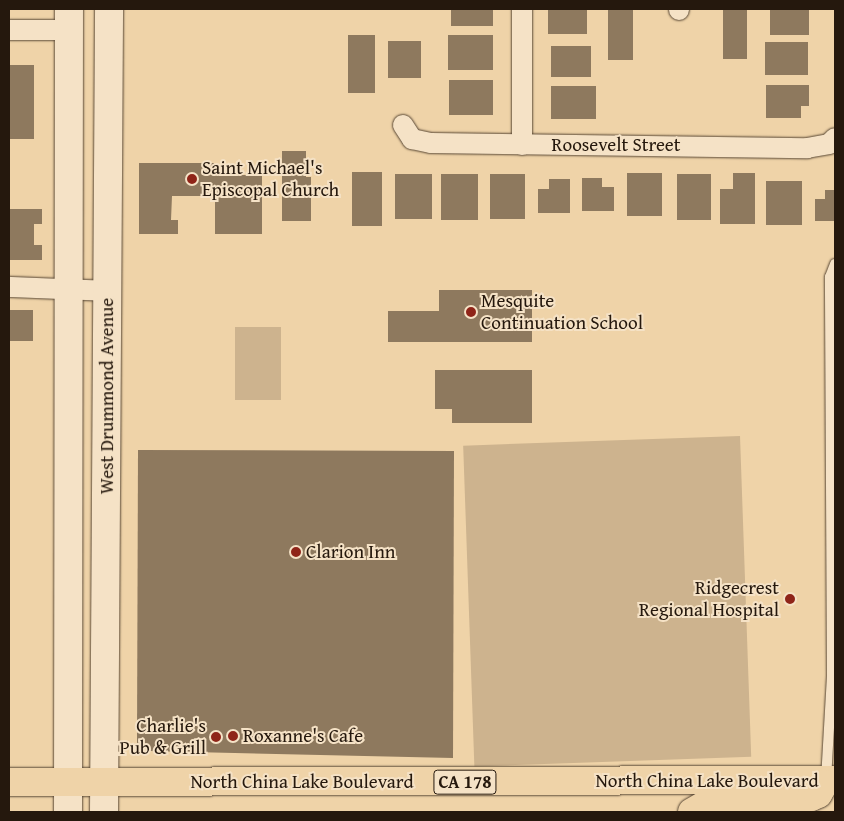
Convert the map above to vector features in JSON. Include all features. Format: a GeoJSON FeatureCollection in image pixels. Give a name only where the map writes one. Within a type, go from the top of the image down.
{"type":"FeatureCollection","features":[{"type":"Feature","properties":{"kind":"main road","name":"West Drummond Avenue"},"geometry":{"type":"LineString","coordinates":[[104,812],[108,9]]}},
{"type":"Feature","properties":{"kind":"main road","name":"West Drummond Avenue"},"geometry":{"type":"LineString","coordinates":[[68,812],[67,287],[69,20]]}},
{"type":"Feature","properties":{"kind":"main road","name":"North China Lake Boulevard"},"geometry":{"type":"LineString","coordinates":[[9,782],[830,780]]}},
{"type":"Feature","properties":{"kind":"main road"},"geometry":{"type":"LineString","coordinates":[[692,812],[708,802],[811,797],[818,794],[830,780]]}},
{"type":"Feature","properties":{"kind":"street"},"geometry":{"type":"LineString","coordinates":[[522,9],[522,145]]}},
{"type":"Feature","properties":{"kind":"street"},"geometry":{"type":"LineString","coordinates":[[9,30],[69,20]]}},
{"type":"Feature","properties":{"kind":"street","name":"Roosevelt Street"},"geometry":{"type":"LineString","coordinates":[[403,125],[408,136],[424,143],[807,148],[829,144],[835,138]]}},
{"type":"Feature","properties":{"kind":"street"},"geometry":{"type":"LineString","coordinates":[[9,287],[67,287],[107,291]]}},
{"type":"Feature","properties":{"kind":"lane"},"geometry":{"type":"LineString","coordinates":[[830,780],[832,498],[830,277],[835,264]]}},
{"type":"Feature","properties":{"kind":"shaded area"},"geometry":{"type":"Polygon","coordinates":[[[235,327],[281,327],[281,400],[235,400],[235,327]]]}},
{"type":"Feature","properties":{"kind":"shaded area"},"geometry":{"type":"Polygon","coordinates":[[[740,436],[751,757],[474,766],[463,446],[740,436]]]}},
{"type":"Feature","properties":{"kind":"building"},"geometry":{"type":"Polygon","coordinates":[[[451,9],[493,9],[493,26],[451,26],[451,9]]]}},
{"type":"Feature","properties":{"kind":"building"},"geometry":{"type":"Polygon","coordinates":[[[548,9],[587,9],[587,34],[548,34],[548,9]]]}},
{"type":"Feature","properties":{"kind":"building"},"geometry":{"type":"Polygon","coordinates":[[[608,9],[633,9],[633,60],[608,60],[608,9]]]}},
{"type":"Feature","properties":{"kind":"building"},"geometry":{"type":"Polygon","coordinates":[[[723,9],[747,9],[747,59],[723,59],[723,9]]]}},
{"type":"Feature","properties":{"kind":"building"},"geometry":{"type":"Polygon","coordinates":[[[770,9],[809,9],[809,35],[770,35],[770,9]]]}},
{"type":"Feature","properties":{"kind":"building"},"geometry":{"type":"Polygon","coordinates":[[[348,35],[375,35],[375,93],[348,93],[348,35]]]}},
{"type":"Feature","properties":{"kind":"building"},"geometry":{"type":"Polygon","coordinates":[[[448,35],[493,35],[493,70],[448,70],[448,35]]]}},
{"type":"Feature","properties":{"kind":"building"},"geometry":{"type":"Polygon","coordinates":[[[388,41],[421,41],[421,78],[388,78],[388,41]]]}},
{"type":"Feature","properties":{"kind":"building"},"geometry":{"type":"Polygon","coordinates":[[[765,42],[808,42],[808,75],[765,75],[765,42]]]}},
{"type":"Feature","properties":{"kind":"building"},"geometry":{"type":"Polygon","coordinates":[[[551,46],[591,46],[591,77],[551,77],[551,46]]]}},
{"type":"Feature","properties":{"kind":"building"},"geometry":{"type":"Polygon","coordinates":[[[9,65],[34,65],[34,139],[9,139],[9,65]]]}},
{"type":"Feature","properties":{"kind":"building"},"geometry":{"type":"Polygon","coordinates":[[[449,80],[493,80],[493,115],[449,115],[449,80]]]}},
{"type":"Feature","properties":{"kind":"building"},"geometry":{"type":"Polygon","coordinates":[[[766,85],[809,85],[809,106],[801,106],[801,118],[766,118],[766,85]]]}},
{"type":"Feature","properties":{"kind":"building"},"geometry":{"type":"Polygon","coordinates":[[[551,86],[596,86],[596,119],[551,119],[551,86]]]}},
{"type":"Feature","properties":{"kind":"building"},"geometry":{"type":"Polygon","coordinates":[[[282,151],[306,151],[306,177],[311,177],[311,221],[282,221],[282,151]]]}},
{"type":"Feature","properties":{"kind":"building"},"geometry":{"type":"Polygon","coordinates":[[[139,163],[214,163],[214,175],[249,175],[249,166],[262,166],[262,234],[215,234],[215,196],[172,196],[171,220],[178,220],[178,234],[139,234],[139,163]]]}},
{"type":"Feature","properties":{"kind":"building"},"geometry":{"type":"Polygon","coordinates":[[[352,172],[382,172],[382,226],[352,226],[352,172]]]}},
{"type":"Feature","properties":{"kind":"building"},"geometry":{"type":"Polygon","coordinates":[[[627,173],[662,173],[662,216],[627,216],[627,173]]]}},
{"type":"Feature","properties":{"kind":"building"},"geometry":{"type":"Polygon","coordinates":[[[733,173],[755,173],[755,224],[720,224],[720,189],[733,189],[733,173]]]}},
{"type":"Feature","properties":{"kind":"building"},"geometry":{"type":"Polygon","coordinates":[[[395,174],[432,174],[432,219],[395,219],[395,174]]]}},
{"type":"Feature","properties":{"kind":"building"},"geometry":{"type":"Polygon","coordinates":[[[441,174],[478,174],[478,220],[441,220],[441,174]]]}},
{"type":"Feature","properties":{"kind":"building"},"geometry":{"type":"Polygon","coordinates":[[[490,174],[525,174],[525,219],[490,219],[490,174]]]}},
{"type":"Feature","properties":{"kind":"building"},"geometry":{"type":"Polygon","coordinates":[[[677,174],[711,174],[711,220],[677,220],[677,174]]]}},
{"type":"Feature","properties":{"kind":"building"},"geometry":{"type":"Polygon","coordinates":[[[582,178],[602,178],[602,187],[614,187],[614,211],[582,211],[582,178]]]}},
{"type":"Feature","properties":{"kind":"building"},"geometry":{"type":"Polygon","coordinates":[[[549,179],[570,179],[570,213],[538,213],[538,189],[549,189],[549,179]]]}},
{"type":"Feature","properties":{"kind":"building"},"geometry":{"type":"Polygon","coordinates":[[[766,181],[802,181],[802,225],[766,225],[766,181]]]}},
{"type":"Feature","properties":{"kind":"building"},"geometry":{"type":"Polygon","coordinates":[[[825,190],[835,190],[835,221],[815,221],[815,199],[825,199],[825,190]]]}},
{"type":"Feature","properties":{"kind":"building"},"geometry":{"type":"Polygon","coordinates":[[[9,209],[42,209],[42,224],[34,224],[34,245],[42,245],[42,260],[9,260],[9,209]]]}},
{"type":"Feature","properties":{"kind":"building"},"geometry":{"type":"Polygon","coordinates":[[[439,290],[532,290],[532,342],[388,342],[388,311],[439,311],[439,290]]]}},
{"type":"Feature","properties":{"kind":"building"},"geometry":{"type":"Polygon","coordinates":[[[9,310],[33,310],[33,341],[9,341],[9,310]]]}},
{"type":"Feature","properties":{"kind":"building"},"geometry":{"type":"Polygon","coordinates":[[[435,370],[532,370],[532,423],[452,423],[452,409],[435,409],[435,370]]]}},
{"type":"Feature","properties":{"kind":"building","name":"Clarion Inn"},"geometry":{"type":"Polygon","coordinates":[[[138,450],[454,451],[453,758],[149,751],[137,743],[138,450]]]}},
{"type":"Feature","properties":{"kind":"place","name":"Saint Michael's Episcopal Church"},"geometry":{"type":"Point","coordinates":[192,179]}},
{"type":"Feature","properties":{"kind":"place","name":"Mesquite Continuation School"},"geometry":{"type":"Point","coordinates":[471,312]}},
{"type":"Feature","properties":{"kind":"place","name":"Clarion Inn"},"geometry":{"type":"Point","coordinates":[296,552]}},
{"type":"Feature","properties":{"kind":"place","name":"Ridgecrest Regional Hospital"},"geometry":{"type":"Point","coordinates":[790,599]}},
{"type":"Feature","properties":{"kind":"place","name":"Roxanne's Cafe"},"geometry":{"type":"Point","coordinates":[233,736]}},
{"type":"Feature","properties":{"kind":"place","name":"Charlie's Pub & Grill"},"geometry":{"type":"Point","coordinates":[216,737]}}]}
